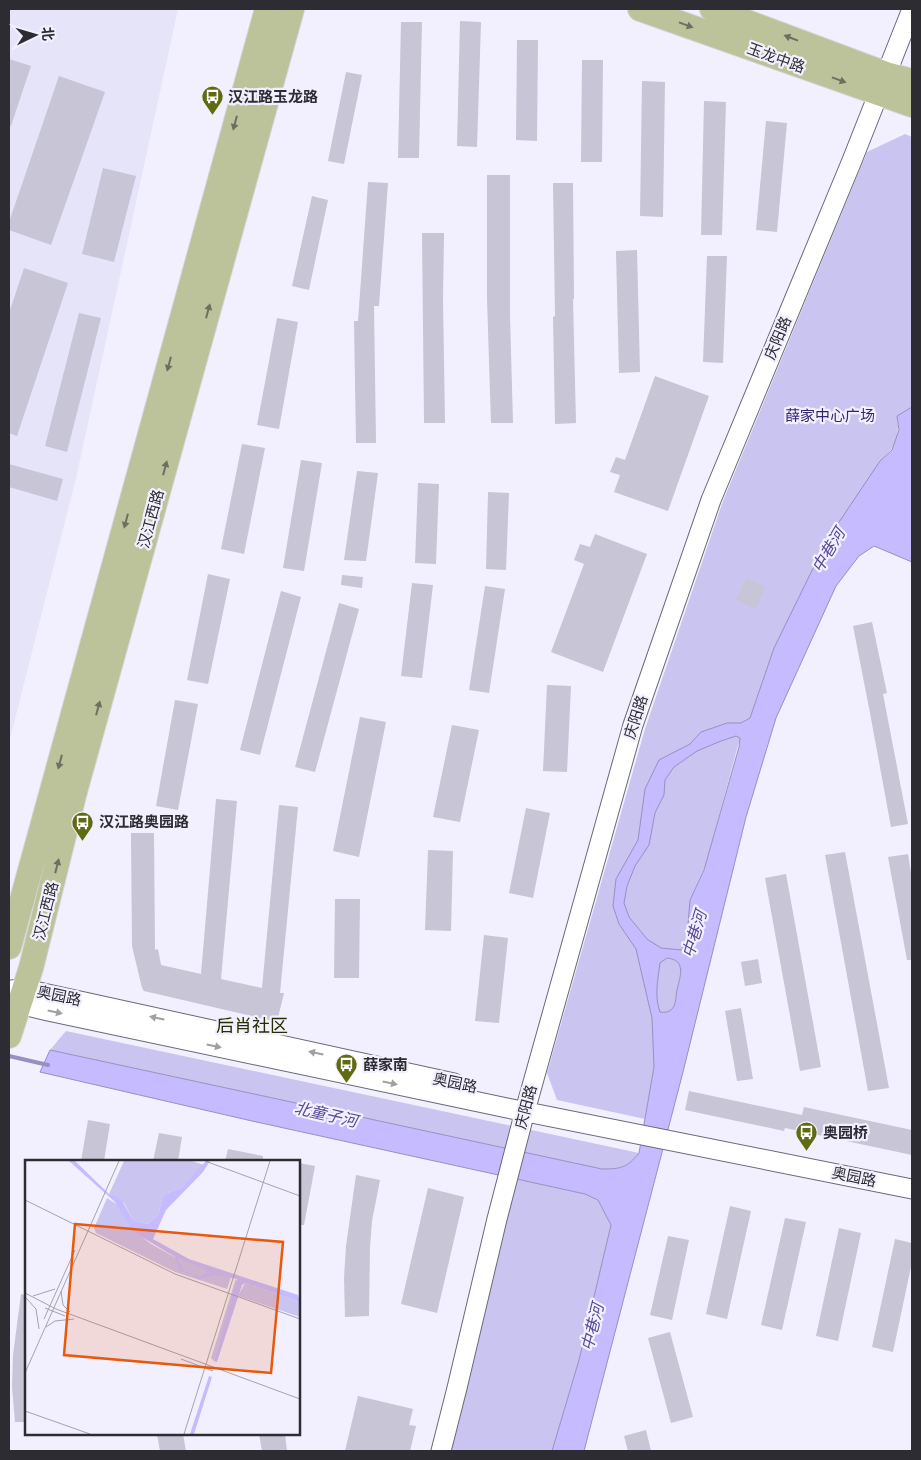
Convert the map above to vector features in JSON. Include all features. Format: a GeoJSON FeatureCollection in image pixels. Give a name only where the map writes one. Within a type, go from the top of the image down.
{"type":"FeatureCollection","features":[{"type":"Feature","properties":{"kind":"main road"},"geometry":{"type":"LineString","coordinates":[[253,9],[255,52]]}},
{"type":"Feature","properties":{"kind":"main road","name":"汉江西路"},"geometry":{"type":"LineString","coordinates":[[9,948],[267,9]]}},
{"type":"Feature","properties":{"kind":"main road","name":"汉江西路"},"geometry":{"type":"LineString","coordinates":[[10,1033],[15,995],[34,958],[80,776],[292,9]]}},
{"type":"Feature","properties":{"kind":"main road"},"geometry":{"type":"LineString","coordinates":[[276,67],[305,9]]}},
{"type":"Feature","properties":{"kind":"main road","name":"玉龙中路"},"geometry":{"type":"LineString","coordinates":[[640,9],[882,84],[912,81]]}},
{"type":"Feature","properties":{"kind":"main road","name":"玉龙中路"},"geometry":{"type":"LineString","coordinates":[[712,9],[882,84],[912,105]]}},
{"type":"Feature","properties":{"kind":"street","name":"庆阳路"},"geometry":{"type":"LineString","coordinates":[[441,1451],[526,1105],[633,725],[711,500],[912,9]]}},
{"type":"Feature","properties":{"kind":"street","name":"奥园路"},"geometry":{"type":"LineString","coordinates":[[15,995],[636,1128],[912,1180]]}},
{"type":"Feature","properties":{"kind":"street","name":"奥园路"},"geometry":{"type":"LineString","coordinates":[[679,1136],[912,1189]]}},
{"type":"Feature","properties":{"kind":"shaded area"},"geometry":{"type":"Polygon","coordinates":[[[9,9],[178,9],[77,474],[9,743],[9,9]]]}},
{"type":"Feature","properties":{"kind":"green space","name":"薛家中心广场"},"geometry":{"type":"Polygon","coordinates":[[[905,134],[912,137],[912,407],[897,416],[898,430],[896,442],[880,461],[740,738],[706,864],[690,900],[687,937],[682,950],[681,972],[674,1006],[654,1067],[645,1119],[557,1100],[547,1073],[645,729],[723,501],[867,152],[905,134]]]}},
{"type":"Feature","properties":{"kind":"green space"},"geometry":{"type":"Polygon","coordinates":[[[66,1031],[639,1153],[631,1162],[623,1167],[602,1169],[50,1050],[66,1031]]]}},
{"type":"Feature","properties":{"kind":"green space"},"geometry":{"type":"Polygon","coordinates":[[[517,1179],[585,1194],[598,1200],[611,1225],[579,1360],[552,1451],[449,1451],[517,1179]]]}},
{"type":"Feature","properties":{"kind":"water","name":"中巷河"},"geometry":{"type":"Polygon","coordinates":[[[912,407],[912,562],[874,546],[859,556],[836,586],[776,718],[746,817],[683,1072],[584,1451],[552,1451],[579,1360],[611,1225],[598,1200],[585,1194],[252,1121],[40,1072],[50,1050],[602,1169],[623,1167],[631,1162],[639,1153],[654,1067],[652,1018],[636,949],[619,924],[613,906],[616,879],[638,840],[645,789],[659,760],[690,744],[701,732],[727,723],[741,723],[750,718],[774,648],[827,540],[880,461],[892,450],[899,430],[897,416],[912,407]],[[736,736],[697,751],[674,767],[665,780],[664,795],[655,813],[649,845],[635,866],[627,886],[624,903],[629,917],[647,939],[661,948],[682,950],[687,937],[690,900],[704,870],[739,747],[740,738],[736,736]],[[667,958],[660,963],[657,1000],[660,1012],[670,1011],[674,1006],[681,970],[677,962],[667,958]]]}},
{"type":"Feature","properties":{"kind":"building"},"geometry":{"type":"Polygon","coordinates":[[[460,21],[481,22],[477,147],[457,146],[460,21]]]}},
{"type":"Feature","properties":{"kind":"building"},"geometry":{"type":"Polygon","coordinates":[[[401,22],[422,22],[419,158],[398,158],[401,22]]]}},
{"type":"Feature","properties":{"kind":"building"},"geometry":{"type":"Polygon","coordinates":[[[517,40],[538,40],[537,141],[516,140],[517,40]]]}},
{"type":"Feature","properties":{"kind":"building"},"geometry":{"type":"Polygon","coordinates":[[[9,59],[31,66],[11,126],[9,125],[9,59]]]}},
{"type":"Feature","properties":{"kind":"building"},"geometry":{"type":"Polygon","coordinates":[[[582,60],[603,60],[602,162],[581,162],[582,60]]]}},
{"type":"Feature","properties":{"kind":"building"},"geometry":{"type":"Polygon","coordinates":[[[346,72],[362,75],[344,164],[328,161],[346,72]]]}},
{"type":"Feature","properties":{"kind":"building"},"geometry":{"type":"Polygon","coordinates":[[[59,76],[105,92],[51,245],[9,230],[9,222],[59,76]]]}},
{"type":"Feature","properties":{"kind":"building"},"geometry":{"type":"Polygon","coordinates":[[[642,81],[665,82],[663,217],[640,216],[642,81]]]}},
{"type":"Feature","properties":{"kind":"building"},"geometry":{"type":"Polygon","coordinates":[[[704,101],[726,102],[722,235],[701,235],[704,101]]]}},
{"type":"Feature","properties":{"kind":"building"},"geometry":{"type":"Polygon","coordinates":[[[766,121],[787,123],[777,232],[756,230],[766,121]]]}},
{"type":"Feature","properties":{"kind":"building"},"geometry":{"type":"Polygon","coordinates":[[[103,168],[136,176],[114,262],[82,254],[103,168]]]}},
{"type":"Feature","properties":{"kind":"building"},"geometry":{"type":"Polygon","coordinates":[[[487,175],[510,175],[510,316],[513,423],[491,423],[487,299],[487,175]]]}},
{"type":"Feature","properties":{"kind":"building"},"geometry":{"type":"Polygon","coordinates":[[[368,182],[388,183],[379,306],[374,306],[376,443],[356,443],[354,321],[358,321],[368,182]]]}},
{"type":"Feature","properties":{"kind":"building"},"geometry":{"type":"Polygon","coordinates":[[[553,183],[573,183],[576,423],[555,424],[553,183]]]}},
{"type":"Feature","properties":{"kind":"building"},"geometry":{"type":"Polygon","coordinates":[[[312,196],[328,200],[309,290],[292,286],[312,196]]]}},
{"type":"Feature","properties":{"kind":"building"},"geometry":{"type":"Polygon","coordinates":[[[422,233],[444,233],[445,423],[424,423],[422,233]]]}},
{"type":"Feature","properties":{"kind":"building"},"geometry":{"type":"Polygon","coordinates":[[[637,250],[640,372],[619,373],[616,251],[637,250]]]}},
{"type":"Feature","properties":{"kind":"building"},"geometry":{"type":"Polygon","coordinates":[[[707,256],[727,256],[723,363],[703,362],[707,256]]]}},
{"type":"Feature","properties":{"kind":"building"},"geometry":{"type":"Polygon","coordinates":[[[24,268],[68,283],[17,436],[9,433],[9,313],[24,268]]]}},
{"type":"Feature","properties":{"kind":"building"},"geometry":{"type":"Polygon","coordinates":[[[79,313],[101,318],[67,452],[45,446],[79,313]]]}},
{"type":"Feature","properties":{"kind":"building"},"geometry":{"type":"Polygon","coordinates":[[[277,318],[298,322],[279,429],[257,425],[277,318]]]}},
{"type":"Feature","properties":{"kind":"building"},"geometry":{"type":"Polygon","coordinates":[[[655,376],[709,396],[668,511],[614,492],[620,475],[610,472],[616,457],[625,460],[655,376]]]}},
{"type":"Feature","properties":{"kind":"building"},"geometry":{"type":"Polygon","coordinates":[[[242,444],[265,448],[244,554],[221,549],[242,444]]]}},
{"type":"Feature","properties":{"kind":"building"},"geometry":{"type":"Polygon","coordinates":[[[301,460],[322,463],[304,571],[283,568],[301,460]]]}},
{"type":"Feature","properties":{"kind":"building"},"geometry":{"type":"Polygon","coordinates":[[[9,464],[63,479],[57,501],[9,487],[9,464]]]}},
{"type":"Feature","properties":{"kind":"building"},"geometry":{"type":"Polygon","coordinates":[[[357,471],[378,473],[366,561],[344,560],[357,471]]]}},
{"type":"Feature","properties":{"kind":"building"},"geometry":{"type":"Polygon","coordinates":[[[418,483],[439,484],[436,564],[415,563],[418,483]]]}},
{"type":"Feature","properties":{"kind":"building"},"geometry":{"type":"Polygon","coordinates":[[[488,492],[509,493],[506,570],[486,569],[488,492]]]}},
{"type":"Feature","properties":{"kind":"building"},"geometry":{"type":"Polygon","coordinates":[[[595,534],[647,554],[603,672],[551,652],[584,564],[574,560],[580,544],[590,547],[595,534]]]}},
{"type":"Feature","properties":{"kind":"building"},"geometry":{"type":"Polygon","coordinates":[[[208,574],[230,579],[208,684],[187,680],[208,574]]]}},
{"type":"Feature","properties":{"kind":"building"},"geometry":{"type":"Polygon","coordinates":[[[342,575],[363,577],[362,588],[341,585],[342,575]]]}},
{"type":"Feature","properties":{"kind":"building"},"geometry":{"type":"Polygon","coordinates":[[[746,578],[765,587],[756,609],[736,600],[746,578]]]}},
{"type":"Feature","properties":{"kind":"building"},"geometry":{"type":"Polygon","coordinates":[[[412,583],[433,585],[422,678],[401,676],[412,583]]]}},
{"type":"Feature","properties":{"kind":"building"},"geometry":{"type":"Polygon","coordinates":[[[485,586],[505,589],[489,693],[469,690],[485,586]]]}},
{"type":"Feature","properties":{"kind":"building"},"geometry":{"type":"Polygon","coordinates":[[[281,591],[301,597],[260,755],[240,750],[281,591]]]}},
{"type":"Feature","properties":{"kind":"building"},"geometry":{"type":"Polygon","coordinates":[[[339,603],[359,609],[315,772],[295,767],[339,603]]]}},
{"type":"Feature","properties":{"kind":"building"},"geometry":{"type":"Polygon","coordinates":[[[872,622],[887,693],[883,694],[908,824],[891,827],[853,626],[872,622]]]}},
{"type":"Feature","properties":{"kind":"building"},"geometry":{"type":"Polygon","coordinates":[[[547,685],[571,686],[567,772],[543,771],[547,685]]]}},
{"type":"Feature","properties":{"kind":"building"},"geometry":{"type":"Polygon","coordinates":[[[175,700],[198,704],[178,810],[156,806],[175,700]]]}},
{"type":"Feature","properties":{"kind":"building"},"geometry":{"type":"Polygon","coordinates":[[[360,717],[386,722],[359,857],[333,851],[360,717]]]}},
{"type":"Feature","properties":{"kind":"building"},"geometry":{"type":"Polygon","coordinates":[[[452,725],[479,730],[460,822],[433,817],[452,725]]]}},
{"type":"Feature","properties":{"kind":"building"},"geometry":{"type":"Polygon","coordinates":[[[216,799],[237,801],[221,979],[262,988],[279,805],[298,807],[280,993],[284,993],[277,1022],[144,991],[142,988],[132,946],[131,833],[154,833],[155,950],[158,949],[161,965],[201,974],[216,799]]]}},
{"type":"Feature","properties":{"kind":"building"},"geometry":{"type":"Polygon","coordinates":[[[526,808],[550,813],[533,898],[509,893],[526,808]]]}},
{"type":"Feature","properties":{"kind":"building"},"geometry":{"type":"Polygon","coordinates":[[[428,850],[453,851],[451,931],[425,930],[428,850]]]}},
{"type":"Feature","properties":{"kind":"building"},"geometry":{"type":"Polygon","coordinates":[[[845,852],[889,1088],[868,1091],[825,855],[845,852]]]}},
{"type":"Feature","properties":{"kind":"building"},"geometry":{"type":"Polygon","coordinates":[[[908,854],[912,879],[912,960],[907,960],[888,857],[908,854]]]}},
{"type":"Feature","properties":{"kind":"building"},"geometry":{"type":"Polygon","coordinates":[[[786,874],[821,1067],[800,1071],[765,878],[786,874]]]}},
{"type":"Feature","properties":{"kind":"building"},"geometry":{"type":"Polygon","coordinates":[[[335,899],[360,899],[359,978],[334,978],[335,899]]]}},
{"type":"Feature","properties":{"kind":"building"},"geometry":{"type":"Polygon","coordinates":[[[484,935],[508,938],[499,1023],[475,1021],[484,935]]]}},
{"type":"Feature","properties":{"kind":"building"},"geometry":{"type":"Polygon","coordinates":[[[758,959],[762,983],[745,986],[741,962],[758,959]]]}},
{"type":"Feature","properties":{"kind":"building"},"geometry":{"type":"Polygon","coordinates":[[[741,1008],[753,1079],[737,1081],[725,1011],[741,1008]]]}},
{"type":"Feature","properties":{"kind":"building"},"geometry":{"type":"Polygon","coordinates":[[[689,1091],[802,1115],[804,1107],[912,1130],[912,1155],[785,1128],[784,1131],[685,1110],[689,1091]]]}},
{"type":"Feature","properties":{"kind":"building"},"geometry":{"type":"Polygon","coordinates":[[[88,1120],[110,1124],[104,1160],[81,1160],[88,1120]]]}},
{"type":"Feature","properties":{"kind":"building"},"geometry":{"type":"Polygon","coordinates":[[[159,1133],[182,1137],[178,1160],[153,1160],[159,1133]]]}},
{"type":"Feature","properties":{"kind":"building"},"geometry":{"type":"Polygon","coordinates":[[[228,1149],[263,1156],[263,1160],[225,1160],[228,1149]]]}},
{"type":"Feature","properties":{"kind":"building"},"geometry":{"type":"Polygon","coordinates":[[[300,1163],[315,1166],[304,1225],[300,1225],[300,1163]]]}},
{"type":"Feature","properties":{"kind":"building"},"geometry":{"type":"Polygon","coordinates":[[[356,1175],[380,1180],[372,1221],[369,1316],[345,1317],[344,1278],[346,1246],[356,1175]]]}},
{"type":"Feature","properties":{"kind":"building"},"geometry":{"type":"Polygon","coordinates":[[[428,1188],[464,1197],[437,1313],[401,1304],[428,1188]]]}},
{"type":"Feature","properties":{"kind":"building"},"geometry":{"type":"Polygon","coordinates":[[[730,1206],[751,1211],[727,1319],[706,1314],[730,1206]]]}},
{"type":"Feature","properties":{"kind":"building"},"geometry":{"type":"Polygon","coordinates":[[[785,1218],[806,1222],[782,1330],[761,1325],[785,1218]]]}},
{"type":"Feature","properties":{"kind":"building"},"geometry":{"type":"Polygon","coordinates":[[[839,1228],[861,1233],[838,1341],[816,1336],[839,1228]]]}},
{"type":"Feature","properties":{"kind":"building"},"geometry":{"type":"Polygon","coordinates":[[[668,1236],[689,1240],[672,1320],[650,1315],[668,1236]]]}},
{"type":"Feature","properties":{"kind":"building"},"geometry":{"type":"Polygon","coordinates":[[[895,1239],[912,1243],[912,1262],[893,1352],[872,1347],[895,1239]]]}},
{"type":"Feature","properties":{"kind":"building"},"geometry":{"type":"Polygon","coordinates":[[[21,1294],[25,1295],[25,1422],[15,1422],[12,1387],[13,1355],[21,1294]]]}},
{"type":"Feature","properties":{"kind":"building"},"geometry":{"type":"Polygon","coordinates":[[[670,1332],[693,1417],[671,1423],[648,1338],[670,1332]]]}},
{"type":"Feature","properties":{"kind":"building"},"geometry":{"type":"Polygon","coordinates":[[[358,1396],[413,1409],[409,1425],[416,1426],[410,1451],[345,1451],[358,1396]]]}},
{"type":"Feature","properties":{"kind":"building"},"geometry":{"type":"Polygon","coordinates":[[[646,1430],[651,1451],[628,1451],[624,1436],[646,1430]]]}},
{"type":"Feature","properties":{"kind":"building"},"geometry":{"type":"Polygon","coordinates":[[[157,1435],[183,1435],[186,1451],[160,1451],[157,1435]]]}},
{"type":"Feature","properties":{"kind":"building"},"geometry":{"type":"Polygon","coordinates":[[[259,1435],[285,1435],[287,1451],[262,1451],[259,1435]]]}},
{"type":"Feature","properties":{"kind":"waterway","name":"北童子河"},"geometry":{"type":"LineString","coordinates":[[9,1056],[48,1065]]}},
{"type":"Feature","properties":{"kind":"place","name":"汉江路玉龙路"},"geometry":{"type":"Point","coordinates":[212,116]}},
{"type":"Feature","properties":{"kind":"place","name":"汉江路奥园路"},"geometry":{"type":"Point","coordinates":[83,841]}},
{"type":"Feature","properties":{"kind":"place","name":"薛家南"},"geometry":{"type":"Point","coordinates":[347,1084]}},
{"type":"Feature","properties":{"kind":"place","name":"奥园桥"},"geometry":{"type":"Point","coordinates":[807,1152]}},
{"type":"Feature","properties":{"kind":"district","name":"后肖社区"},"geometry":{"type":"Point","coordinates":[252,1026]}}]}
